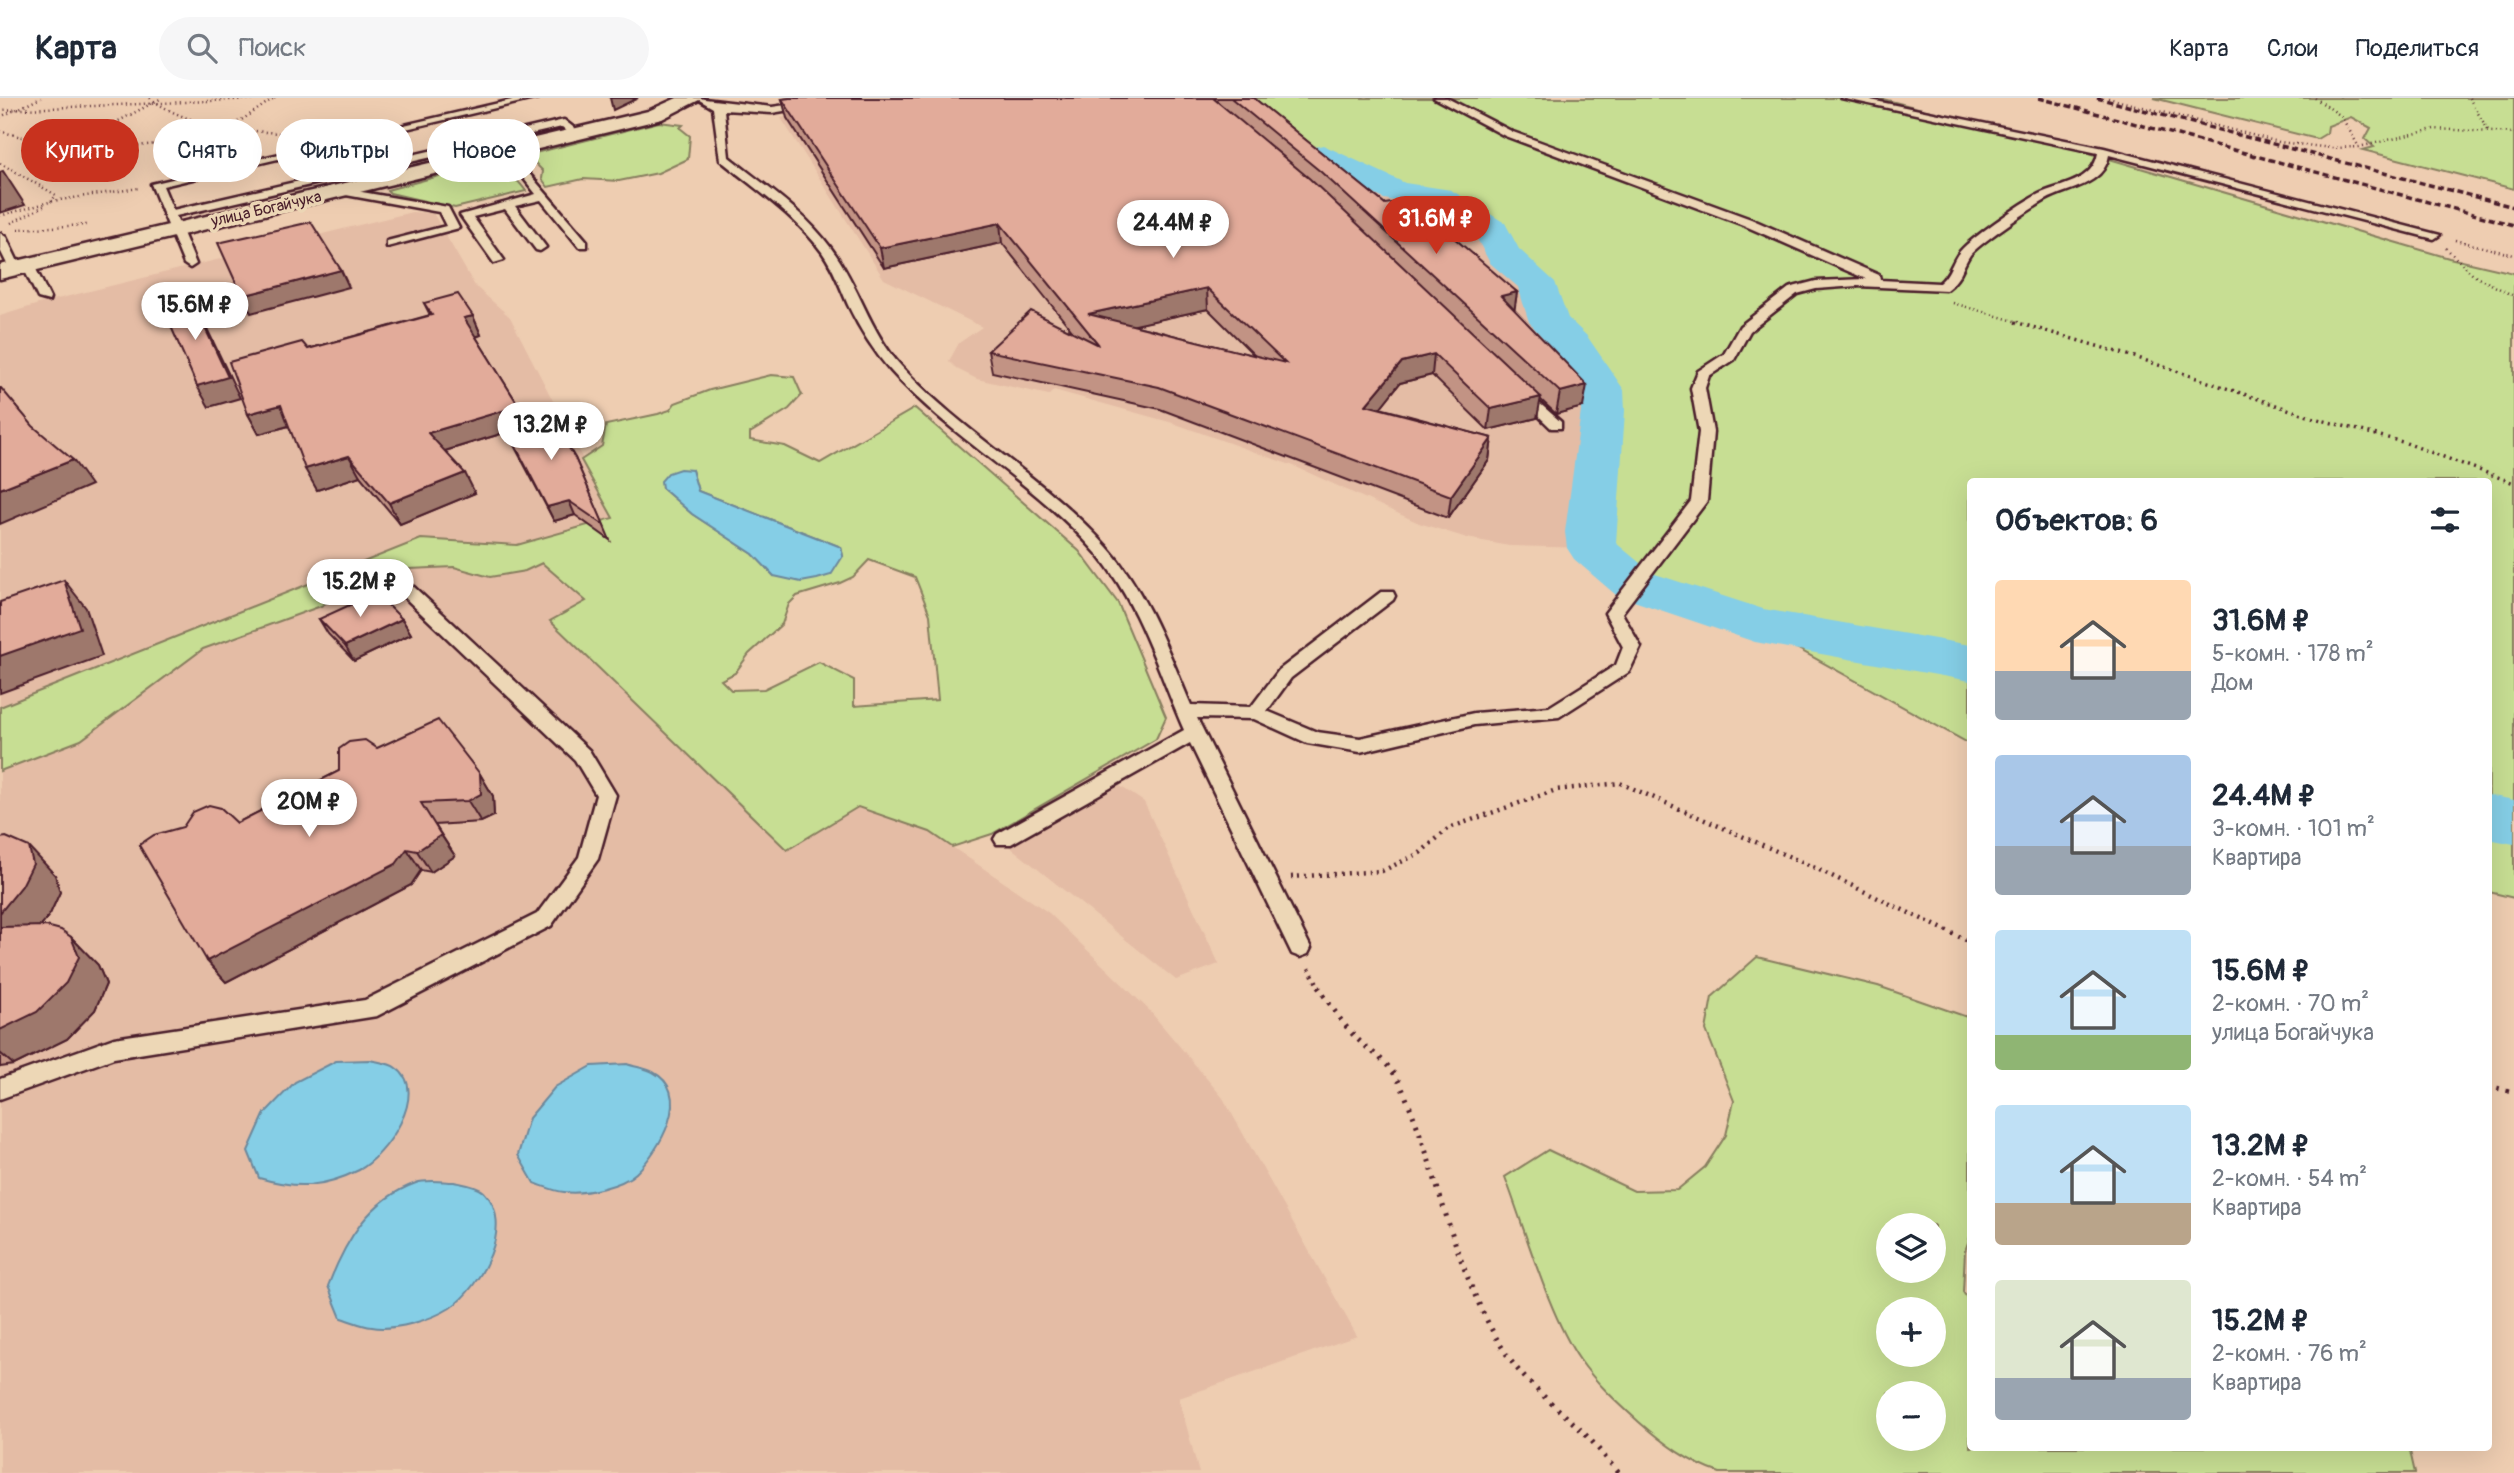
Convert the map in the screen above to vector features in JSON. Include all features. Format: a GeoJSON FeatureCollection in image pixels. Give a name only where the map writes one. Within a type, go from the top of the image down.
{"type":"FeatureCollection","features":[{"type":"Feature","properties":{"kind":"street","name":"улица Богайчука"},"geometry":{"type":"LineString","coordinates":[[540,143],[655,115],[693,98]]}},
{"type":"Feature","properties":{"kind":"street","name":"улица Богайчука"},"geometry":{"type":"LineString","coordinates":[[14,268],[172,222],[339,191],[427,170]]}},
{"type":"Feature","properties":{"kind":"lane"},"geometry":{"type":"LineString","coordinates":[[190,264],[157,184],[533,98]]}},
{"type":"Feature","properties":{"kind":"lane"},"geometry":{"type":"LineString","coordinates":[[701,98],[719,106],[772,110],[810,102],[855,98]]}},
{"type":"Feature","properties":{"kind":"lane"},"geometry":{"type":"LineString","coordinates":[[1439,98],[1508,134],[1747,222],[1865,275],[1903,286]]}},
{"type":"Feature","properties":{"kind":"lane"},"geometry":{"type":"LineString","coordinates":[[1846,98],[2104,151],[2434,235]]}},
{"type":"Feature","properties":{"kind":"lane"},"geometry":{"type":"LineString","coordinates":[[719,106],[723,117],[719,144],[724,158],[807,227],[838,267],[855,306],[895,367],[926,399],[1020,475],[1087,536],[1125,582],[1151,628],[1194,732],[1263,878],[1300,948]]}},
{"type":"Feature","properties":{"kind":"lane"},"geometry":{"type":"LineString","coordinates":[[172,222],[564,123],[577,134]]}},
{"type":"Feature","properties":{"kind":"lane"},"geometry":{"type":"LineString","coordinates":[[1185,711],[1256,713],[1314,738],[1360,745],[1474,719],[1553,713],[1623,667],[1632,647],[1613,614],[1699,501],[1706,432],[1698,388],[1703,374],[1729,357],[1745,329],[1793,291],[1816,285],[1857,282],[1942,287],[1954,278],[1966,251],[2043,197],[2082,183],[2102,163],[2104,151]]}},
{"type":"Feature","properties":{"kind":"lane"},"geometry":{"type":"LineString","coordinates":[[532,182],[583,244]]}},
{"type":"Feature","properties":{"kind":"lane"},"geometry":{"type":"LineString","coordinates":[[339,191],[444,209],[453,228],[391,244]]}},
{"type":"Feature","properties":{"kind":"lane"},"geometry":{"type":"LineString","coordinates":[[498,260],[466,215],[544,196]]}},
{"type":"Feature","properties":{"kind":"lane"},"geometry":{"type":"LineString","coordinates":[[508,205],[540,247]]}},
{"type":"Feature","properties":{"kind":"lane"},"geometry":{"type":"LineString","coordinates":[[1,245],[14,268],[44,298]]}},
{"type":"Feature","properties":{"kind":"lane"},"geometry":{"type":"LineString","coordinates":[[1506,377],[1556,425]]}},
{"type":"Feature","properties":{"kind":"lane"},"geometry":{"type":"LineString","coordinates":[[0,1088],[114,1048],[369,1009],[544,920],[588,859],[606,795],[582,755],[408,591]]}},
{"type":"Feature","properties":{"kind":"lane"},"geometry":{"type":"LineString","coordinates":[[1256,713],[1285,674],[1387,596]]}},
{"type":"Feature","properties":{"kind":"lane"},"geometry":{"type":"LineString","coordinates":[[1004,839],[1194,732]]}},
{"type":"Feature","properties":{"kind":"path"},"geometry":{"type":"LineString","coordinates":[[0,117],[10,110],[41,98]]}},
{"type":"Feature","properties":{"kind":"path"},"geometry":{"type":"LineString","coordinates":[[150,98],[169,114],[184,119]]}},
{"type":"Feature","properties":{"kind":"path"},"geometry":{"type":"LineString","coordinates":[[122,119],[162,98]]}},
{"type":"Feature","properties":{"kind":"path"},"geometry":{"type":"LineString","coordinates":[[0,110],[276,98]]}},
{"type":"Feature","properties":{"kind":"path"},"geometry":{"type":"LineString","coordinates":[[240,119],[276,98]]}},
{"type":"Feature","properties":{"kind":"path"},"geometry":{"type":"LineString","coordinates":[[2108,98],[2279,142],[2332,148],[2359,148],[2434,129],[2514,133]]}},
{"type":"Feature","properties":{"kind":"path"},"geometry":{"type":"LineString","coordinates":[[2315,98],[2341,116],[2359,148]]}},
{"type":"Feature","properties":{"kind":"path"},"geometry":{"type":"LineString","coordinates":[[2469,98],[2488,130]]}},
{"type":"Feature","properties":{"kind":"path"},"geometry":{"type":"LineString","coordinates":[[0,131],[21,138]]}},
{"type":"Feature","properties":{"kind":"path"},"geometry":{"type":"LineString","coordinates":[[0,163],[56,195],[53,201],[10,224]]}},
{"type":"Feature","properties":{"kind":"path"},"geometry":{"type":"LineString","coordinates":[[0,216],[53,201],[157,184]]}},
{"type":"Feature","properties":{"kind":"path"},"geometry":{"type":"LineString","coordinates":[[12,230],[94,224]]}},
{"type":"Feature","properties":{"kind":"path"},"geometry":{"type":"LineString","coordinates":[[2434,235],[2514,255]]}},
{"type":"Feature","properties":{"kind":"path"},"geometry":{"type":"LineString","coordinates":[[2434,235],[2473,275],[2514,296]]}},
{"type":"Feature","properties":{"kind":"path"},"geometry":{"type":"LineString","coordinates":[[1945,300],[2138,358],[2314,418],[2406,443],[2514,483]]}},
{"type":"Feature","properties":{"kind":"path"},"geometry":{"type":"LineString","coordinates":[[1263,878],[1382,871],[1420,853],[1449,828],[1556,790],[1620,783],[1813,867],[1967,941]]}},
{"type":"Feature","properties":{"kind":"path"},"geometry":{"type":"LineString","coordinates":[[1300,948],[1317,985],[1350,1032],[1383,1058],[1401,1086],[1444,1204],[1461,1264],[1482,1314],[1510,1360],[1540,1395],[1584,1433],[1619,1473]]}},
{"type":"Feature","properties":{"kind":"path"},"geometry":{"type":"LineString","coordinates":[[2492,1087],[2514,1092]]}},
{"type":"Feature","properties":{"kind":"shaded area"},"geometry":{"type":"Polygon","coordinates":[[[875,98],[1246,98],[1396,192],[1438,198],[1492,231],[1503,255],[1536,282],[1549,322],[1572,345],[1602,390],[1603,411],[1590,532],[1592,548],[1509,546],[1467,538],[1419,523],[1294,466],[1173,423],[1054,390],[1049,395],[977,379],[957,369],[949,361],[959,343],[982,327],[884,279],[781,118],[875,98]]]}},
{"type":"Feature","properties":{"kind":"shaded area"},"geometry":{"type":"Polygon","coordinates":[[[412,212],[433,213],[475,286],[510,317],[613,518],[542,563],[587,601],[550,621],[858,807],[930,832],[1049,913],[1149,1010],[1223,1098],[1357,1336],[1179,1398],[1199,1473],[0,1473],[0,316],[45,302],[412,212]]]}},
{"type":"Feature","properties":{"kind":"shaded area"},"geometry":{"type":"Polygon","coordinates":[[[1120,786],[1144,802],[1219,964],[1176,980],[1009,846],[1120,786]]]}},
{"type":"Feature","properties":{"kind":"green space"},"geometry":{"type":"Polygon","coordinates":[[[1246,98],[1879,98],[2058,144],[2449,258],[2514,273],[2514,898],[2492,893],[2492,478],[1967,478],[1967,742],[1755,625],[1634,584],[1592,548],[1590,532],[1603,411],[1602,390],[1572,345],[1549,322],[1536,282],[1503,255],[1491,231],[1438,198],[1396,192],[1323,155],[1246,98]]]}},
{"type":"Feature","properties":{"kind":"green space"},"geometry":{"type":"Polygon","coordinates":[[[2154,98],[2514,98],[2514,189],[2363,150],[2374,147],[2365,139],[2371,128],[2351,117],[2328,126],[2327,133],[2317,139],[2154,98]]]}},
{"type":"Feature","properties":{"kind":"green space"},"geometry":{"type":"Polygon","coordinates":[[[659,122],[683,125],[680,128],[690,136],[688,159],[658,173],[619,181],[583,179],[548,187],[542,179],[540,152],[659,122]]]}},
{"type":"Feature","properties":{"kind":"green space"},"geometry":{"type":"Polygon","coordinates":[[[427,179],[427,182],[518,182],[526,191],[455,208],[390,193],[387,190],[427,179]]]}},
{"type":"Feature","properties":{"kind":"green space"},"geometry":{"type":"Polygon","coordinates":[[[771,375],[794,377],[802,395],[789,409],[750,433],[750,440],[785,446],[820,463],[915,408],[1079,551],[1118,603],[1166,717],[1156,739],[992,834],[952,847],[930,832],[858,807],[787,850],[550,621],[586,601],[542,563],[525,571],[490,577],[454,567],[409,569],[366,577],[321,606],[203,649],[81,740],[0,771],[0,707],[421,539],[517,545],[613,518],[581,460],[602,446],[606,425],[670,410],[675,403],[710,390],[771,375]],[[692,470],[662,488],[692,514],[753,554],[774,576],[843,556],[841,547],[698,491],[692,470]],[[869,560],[853,577],[797,596],[789,604],[782,624],[749,654],[735,673],[721,680],[731,690],[764,689],[819,662],[854,680],[854,706],[938,700],[930,615],[915,577],[869,560]]]}},
{"type":"Feature","properties":{"kind":"green space"},"geometry":{"type":"Polygon","coordinates":[[[1757,957],[1878,986],[1967,1017],[1967,1245],[1963,1292],[1967,1298],[1967,1451],[2410,1451],[2415,1473],[1720,1473],[1698,1464],[1677,1452],[1623,1408],[1580,1360],[1558,1320],[1538,1272],[1505,1177],[1548,1150],[1634,1191],[1677,1190],[1705,1167],[1726,1135],[1734,1101],[1706,1030],[1712,997],[1757,957]]]}},
{"type":"Feature","properties":{"kind":"water"},"geometry":{"type":"Polygon","coordinates":[[[680,469],[692,470],[698,491],[841,547],[843,556],[831,575],[801,582],[774,576],[753,554],[692,514],[662,488],[661,481],[668,473],[680,469]]]}},
{"type":"Feature","properties":{"kind":"water"},"geometry":{"type":"Polygon","coordinates":[[[370,1060],[396,1068],[406,1079],[409,1092],[407,1107],[400,1123],[381,1152],[359,1170],[321,1183],[297,1185],[259,1178],[248,1151],[265,1113],[295,1082],[336,1061],[370,1060]]]}},
{"type":"Feature","properties":{"kind":"water"},"geometry":{"type":"Polygon","coordinates":[[[627,1064],[653,1072],[665,1082],[671,1094],[672,1108],[668,1122],[662,1137],[645,1163],[630,1178],[592,1191],[564,1192],[534,1183],[518,1155],[529,1118],[555,1087],[592,1066],[627,1064]]]}},
{"type":"Feature","properties":{"kind":"water"},"geometry":{"type":"Polygon","coordinates":[[[454,1182],[484,1192],[493,1205],[497,1221],[491,1254],[473,1286],[450,1308],[412,1324],[381,1328],[364,1326],[341,1318],[328,1286],[342,1254],[360,1224],[384,1200],[416,1183],[454,1182]]]}},
{"type":"Feature","properties":{"kind":"building"},"geometry":{"type":"Polygon","coordinates":[[[1213,98],[1310,179],[1541,397],[1491,409],[1434,354],[1402,362],[1366,405],[1492,438],[1451,496],[1159,387],[988,351],[1031,311],[1099,345],[1000,223],[880,248],[782,99],[1213,98]],[[1207,288],[1088,314],[1285,363],[1207,288]]]}},
{"type":"Feature","properties":{"kind":"building"},"geometry":{"type":"Polygon","coordinates":[[[1231,98],[1254,98],[1385,204],[1410,200],[1517,292],[1501,296],[1587,385],[1560,392],[1321,172],[1231,98]]]}},
{"type":"Feature","properties":{"kind":"building"},"geometry":{"type":"Polygon","coordinates":[[[311,222],[341,270],[242,296],[218,243],[311,222]]]}},
{"type":"Feature","properties":{"kind":"building"},"geometry":{"type":"Polygon","coordinates":[[[458,294],[473,316],[464,318],[519,406],[428,433],[465,473],[389,503],[349,456],[305,469],[281,405],[248,414],[229,362],[302,342],[308,349],[432,315],[424,303],[458,294]]]}},
{"type":"Feature","properties":{"kind":"building"},"geometry":{"type":"Polygon","coordinates":[[[191,298],[228,377],[197,386],[162,306],[191,298]]]}},
{"type":"Feature","properties":{"kind":"building"},"geometry":{"type":"Polygon","coordinates":[[[0,388],[33,426],[73,460],[0,489],[0,388]]]}},
{"type":"Feature","properties":{"kind":"building"},"geometry":{"type":"Polygon","coordinates":[[[547,410],[575,458],[604,525],[569,501],[547,507],[503,422],[547,410]]]}},
{"type":"Feature","properties":{"kind":"building"},"geometry":{"type":"Polygon","coordinates":[[[64,580],[80,628],[0,656],[0,602],[64,580]]]}},
{"type":"Feature","properties":{"kind":"building"},"geometry":{"type":"Polygon","coordinates":[[[376,593],[402,619],[345,646],[319,619],[376,593]]]}},
{"type":"Feature","properties":{"kind":"building"},"geometry":{"type":"Polygon","coordinates":[[[438,720],[480,774],[481,794],[468,801],[421,803],[441,835],[417,851],[407,849],[396,864],[207,961],[139,845],[154,835],[183,827],[193,812],[209,805],[221,808],[237,823],[339,771],[339,749],[349,742],[365,740],[377,748],[438,720]]]}},
{"type":"Feature","properties":{"kind":"building"},"geometry":{"type":"Polygon","coordinates":[[[6,837],[29,847],[33,864],[22,886],[0,913],[0,838],[6,837]]]}},
{"type":"Feature","properties":{"kind":"building"},"geometry":{"type":"Polygon","coordinates":[[[46,926],[61,930],[71,937],[79,957],[66,983],[37,1012],[0,1030],[0,927],[46,926]]]}},
{"type":"Feature","properties":{"kind":"waterway"},"geometry":{"type":"LineString","coordinates":[[1323,155],[1396,192],[1438,198],[1492,231],[1503,255],[1536,282],[1549,322],[1572,345],[1602,390],[1603,411],[1590,532],[1592,548],[1634,584],[1755,625],[1967,662]]}},
{"type":"Feature","properties":{"kind":"waterway"},"geometry":{"type":"LineString","coordinates":[[2492,818],[2514,822]]}},
{"type":"Feature","properties":{"kind":"railway"},"geometry":{"type":"LineString","coordinates":[[2039,98],[2514,225]]}},
{"type":"Feature","properties":{"kind":"railway"},"geometry":{"type":"LineString","coordinates":[[2097,98],[2514,207]]}}]}
